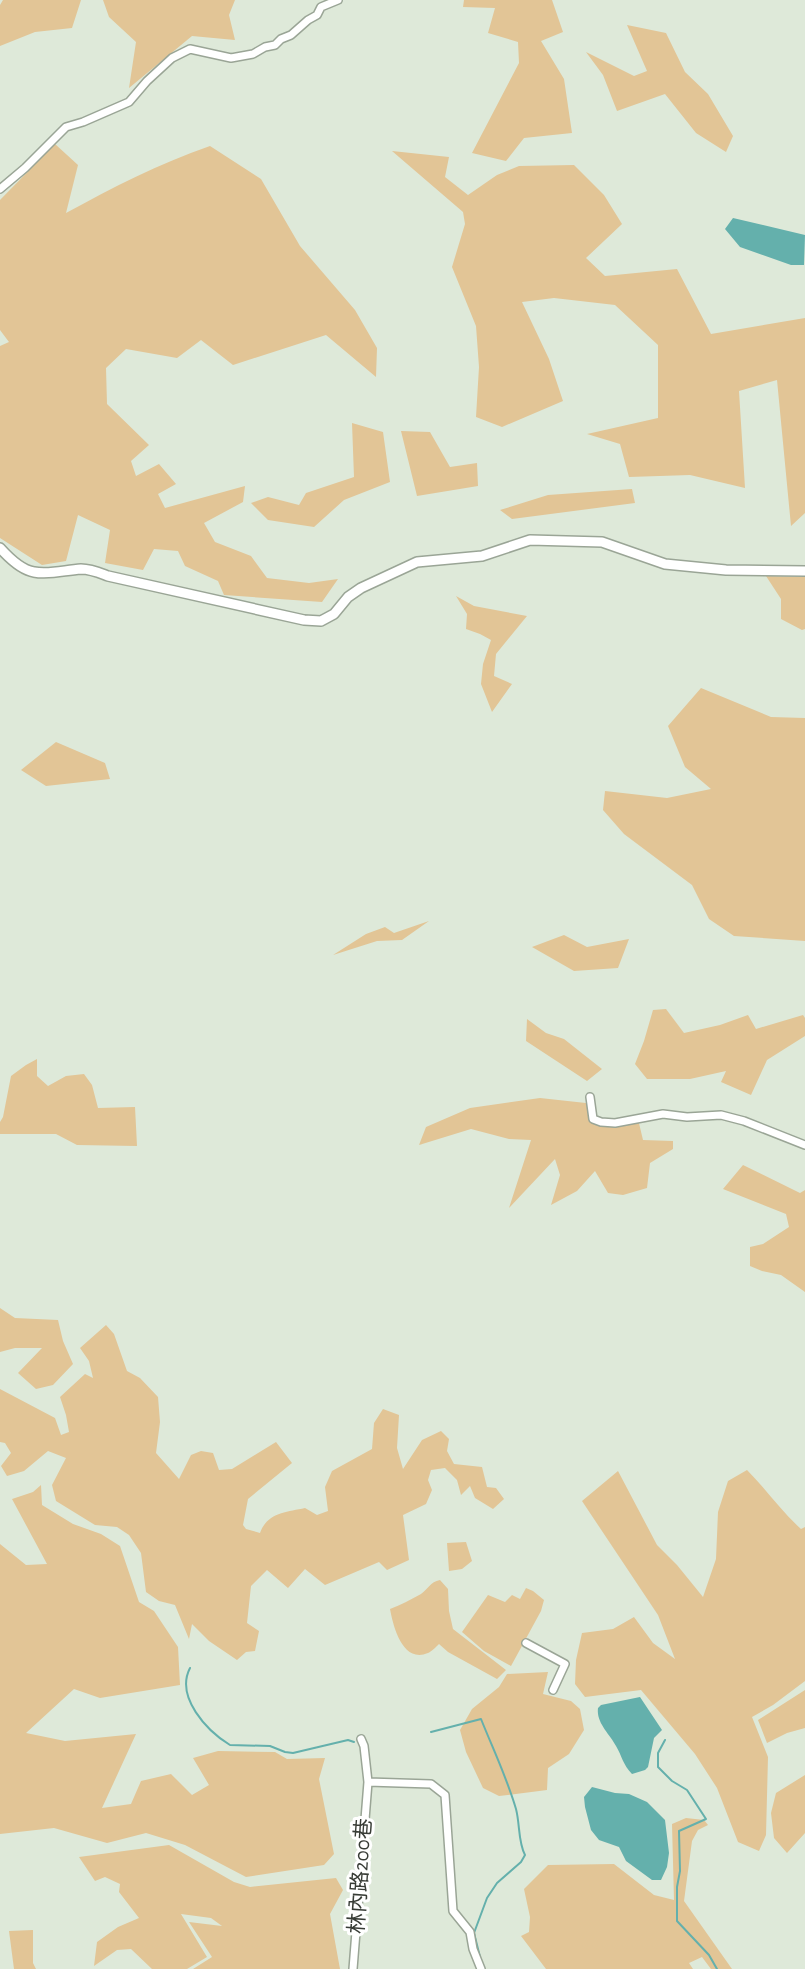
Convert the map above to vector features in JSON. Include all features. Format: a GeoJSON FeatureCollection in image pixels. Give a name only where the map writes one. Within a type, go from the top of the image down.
{"type":"FeatureCollection","features":[{"type":"Feature","properties":{"kind":"street"},"geometry":{"type":"LineString","coordinates":[[0,189],[25,168],[66,127],[129,102],[147,81],[172,58],[190,49],[231,58],[253,54],[291,35],[317,15],[321,7],[338,0]]}},
{"type":"Feature","properties":{"kind":"street"},"geometry":{"type":"LineString","coordinates":[[0,548],[14,562],[33,572],[55,573],[81,569],[94,571],[293,617],[321,621],[334,614],[348,597],[361,588],[417,562],[482,556],[530,540],[602,542],[665,564],[726,570],[805,571]]}},
{"type":"Feature","properties":{"kind":"street"},"geometry":{"type":"LineString","coordinates":[[590,1097],[593,1119],[602,1122],[615,1123],[663,1114],[687,1117],[721,1114],[805,1145]]}},
{"type":"Feature","properties":{"kind":"street"},"geometry":{"type":"LineString","coordinates":[[526,1643],[565,1664],[553,1690]]}},
{"type":"Feature","properties":{"kind":"street","name":"林內路200巷"},"geometry":{"type":"LineString","coordinates":[[353,1969],[368,1782],[364,1746],[361,1739]]}},
{"type":"Feature","properties":{"kind":"street"},"geometry":{"type":"LineString","coordinates":[[368,1782],[431,1784],[445,1795],[453,1911],[470,1932],[481,1969]]}},
{"type":"Feature","properties":{"kind":"shaded area"},"geometry":{"type":"Polygon","coordinates":[[[3,0],[81,0],[72,28],[35,32],[0,46],[0,5],[3,0]]]}},
{"type":"Feature","properties":{"kind":"shaded area"},"geometry":{"type":"Polygon","coordinates":[[[103,0],[235,0],[229,15],[235,40],[192,36],[129,88],[136,42],[109,17],[103,0]]]}},
{"type":"Feature","properties":{"kind":"shaded area"},"geometry":{"type":"Polygon","coordinates":[[[464,0],[552,0],[563,32],[541,41],[564,79],[572,133],[524,138],[506,161],[472,153],[519,63],[518,42],[488,33],[495,8],[463,7],[464,0]]]}},
{"type":"Feature","properties":{"kind":"shaded area"},"geometry":{"type":"Polygon","coordinates":[[[627,25],[666,33],[685,72],[708,94],[733,136],[726,152],[696,133],[665,94],[617,111],[603,75],[586,52],[634,76],[647,71],[627,25]]]}},
{"type":"Feature","properties":{"kind":"shaded area"},"geometry":{"type":"Polygon","coordinates":[[[55,144],[78,165],[66,213],[136,176],[210,146],[261,179],[300,246],[355,310],[377,348],[376,377],[326,335],[233,365],[201,340],[177,358],[126,349],[106,368],[107,404],[149,445],[131,461],[136,476],[159,464],[176,484],[158,494],[165,508],[245,486],[243,502],[204,523],[215,542],[251,556],[267,578],[309,583],[338,579],[322,602],[224,595],[218,581],[185,566],[178,551],[154,549],[143,570],[105,563],[110,530],[78,515],[66,561],[42,565],[0,538],[0,346],[9,342],[0,330],[0,200],[55,144]]]}},
{"type":"Feature","properties":{"kind":"shaded area"},"geometry":{"type":"Polygon","coordinates":[[[392,151],[449,157],[445,177],[468,195],[497,175],[519,166],[574,165],[604,195],[622,224],[586,258],[605,276],[677,269],[711,334],[805,318],[805,513],[791,526],[777,380],[739,391],[745,488],[690,475],[629,477],[620,444],[587,434],[658,418],[658,345],[615,305],[554,298],[522,302],[549,359],[563,401],[502,427],[476,417],[479,367],[476,326],[452,267],[465,224],[463,212],[392,151]]]}},
{"type":"Feature","properties":{"kind":"shaded area"},"geometry":{"type":"Polygon","coordinates":[[[352,423],[383,432],[390,482],[344,500],[314,527],[268,520],[251,503],[268,497],[299,505],[306,493],[354,477],[352,423]]]}},
{"type":"Feature","properties":{"kind":"shaded area"},"geometry":{"type":"Polygon","coordinates":[[[401,431],[430,432],[450,467],[477,463],[478,486],[417,496],[401,431]]]}},
{"type":"Feature","properties":{"kind":"shaded area"},"geometry":{"type":"Polygon","coordinates":[[[632,489],[635,503],[512,519],[500,510],[548,495],[632,489]]]}},
{"type":"Feature","properties":{"kind":"shaded area"},"geometry":{"type":"Polygon","coordinates":[[[766,576],[805,577],[805,629],[802,630],[781,619],[781,599],[766,576]]]}},
{"type":"Feature","properties":{"kind":"shaded area"},"geometry":{"type":"Polygon","coordinates":[[[456,596],[474,606],[527,616],[496,654],[494,676],[512,684],[492,712],[481,684],[483,664],[491,640],[466,629],[467,614],[456,596]]]}},
{"type":"Feature","properties":{"kind":"shaded area"},"geometry":{"type":"Polygon","coordinates":[[[701,688],[771,717],[805,718],[805,941],[734,936],[709,919],[692,885],[624,834],[603,810],[605,791],[667,798],[711,789],[685,767],[668,726],[701,688]]]}},
{"type":"Feature","properties":{"kind":"shaded area"},"geometry":{"type":"Polygon","coordinates":[[[56,742],[105,763],[110,779],[46,786],[21,770],[56,742]]]}},
{"type":"Feature","properties":{"kind":"shaded area"},"geometry":{"type":"Polygon","coordinates":[[[429,921],[402,940],[377,941],[333,955],[366,934],[385,927],[394,933],[429,921]]]}},
{"type":"Feature","properties":{"kind":"shaded area"},"geometry":{"type":"Polygon","coordinates":[[[564,935],[587,947],[629,939],[618,968],[574,971],[532,947],[564,935]]]}},
{"type":"Feature","properties":{"kind":"shaded area"},"geometry":{"type":"Polygon","coordinates":[[[666,1009],[684,1033],[720,1025],[748,1015],[756,1029],[803,1015],[805,1036],[767,1060],[751,1095],[721,1082],[726,1071],[690,1079],[647,1079],[635,1064],[653,1010],[666,1009]]]}},
{"type":"Feature","properties":{"kind":"shaded area"},"geometry":{"type":"Polygon","coordinates":[[[527,1019],[546,1033],[564,1039],[602,1069],[587,1081],[526,1041],[527,1019]]]}},
{"type":"Feature","properties":{"kind":"shaded area"},"geometry":{"type":"Polygon","coordinates":[[[37,1059],[37,1076],[48,1086],[66,1076],[84,1074],[92,1085],[98,1108],[135,1107],[137,1146],[77,1145],[56,1134],[0,1134],[0,1122],[11,1076],[37,1059]]]}},
{"type":"Feature","properties":{"kind":"shaded area"},"geometry":{"type":"Polygon","coordinates":[[[540,1098],[595,1104],[595,1119],[638,1119],[643,1140],[673,1141],[673,1149],[650,1163],[647,1188],[623,1195],[608,1193],[595,1171],[577,1191],[551,1205],[560,1175],[555,1159],[509,1208],[531,1140],[509,1139],[471,1129],[419,1145],[426,1127],[470,1108],[540,1098]]]}},
{"type":"Feature","properties":{"kind":"shaded area"},"geometry":{"type":"Polygon","coordinates":[[[743,1165],[800,1193],[805,1190],[805,1292],[781,1275],[750,1266],[750,1247],[763,1244],[789,1227],[786,1214],[723,1189],[743,1165]]]}},
{"type":"Feature","properties":{"kind":"shaded area"},"geometry":{"type":"Polygon","coordinates":[[[0,1308],[15,1318],[58,1320],[63,1341],[73,1364],[53,1385],[36,1389],[18,1373],[42,1348],[15,1348],[0,1352],[0,1308]]]}},
{"type":"Feature","properties":{"kind":"shaded area"},"geometry":{"type":"Polygon","coordinates":[[[106,1325],[114,1334],[127,1371],[140,1378],[158,1397],[160,1422],[156,1453],[179,1479],[191,1455],[201,1451],[213,1453],[219,1470],[232,1469],[276,1442],[292,1463],[248,1499],[243,1525],[246,1529],[260,1533],[272,1517],[291,1511],[305,1508],[317,1515],[328,1511],[325,1487],[332,1471],[372,1449],[374,1423],[383,1409],[399,1415],[397,1448],[403,1469],[422,1440],[441,1431],[449,1439],[447,1451],[454,1464],[482,1467],[487,1487],[496,1488],[504,1499],[493,1509],[475,1498],[470,1486],[461,1495],[457,1480],[445,1468],[431,1470],[428,1480],[432,1490],[426,1504],[403,1515],[409,1560],[387,1570],[379,1562],[325,1585],[305,1569],[288,1588],[267,1570],[251,1586],[247,1623],[259,1631],[255,1651],[246,1652],[237,1660],[209,1641],[192,1624],[189,1639],[175,1605],[159,1601],[146,1592],[141,1553],[129,1535],[117,1527],[95,1525],[56,1501],[52,1485],[66,1458],[48,1451],[24,1471],[7,1476],[1,1466],[11,1453],[5,1443],[0,1442],[0,1389],[55,1418],[61,1435],[69,1432],[60,1397],[85,1374],[93,1378],[89,1361],[80,1348],[106,1325]]]}},
{"type":"Feature","properties":{"kind":"shaded area"},"geometry":{"type":"Polygon","coordinates":[[[747,1470],[801,1529],[805,1527],[805,1681],[773,1705],[752,1717],[768,1757],[766,1835],[759,1851],[738,1842],[717,1788],[695,1754],[641,1690],[585,1697],[575,1684],[576,1660],[582,1633],[613,1629],[634,1617],[653,1643],[675,1659],[658,1615],[582,1501],[618,1471],[657,1545],[703,1597],[716,1559],[718,1512],[728,1481],[747,1470]]]}},
{"type":"Feature","properties":{"kind":"shaded area"},"geometry":{"type":"Polygon","coordinates":[[[41,1485],[42,1505],[73,1524],[101,1534],[120,1546],[139,1602],[154,1611],[178,1647],[180,1685],[100,1698],[74,1689],[26,1733],[65,1741],[136,1734],[102,1808],[131,1804],[141,1781],[171,1774],[192,1795],[209,1785],[193,1758],[218,1751],[275,1752],[287,1759],[325,1758],[319,1779],[334,1854],[324,1865],[246,1877],[185,1845],[146,1833],[107,1843],[54,1828],[0,1834],[0,1544],[26,1565],[47,1564],[12,1499],[33,1492],[41,1485]]]}},
{"type":"Feature","properties":{"kind":"shaded area"},"geometry":{"type":"Polygon","coordinates":[[[466,1542],[472,1561],[462,1569],[449,1571],[447,1543],[466,1542]]]}},
{"type":"Feature","properties":{"kind":"shaded area"},"geometry":{"type":"Polygon","coordinates":[[[440,1580],[448,1589],[453,1629],[506,1670],[497,1679],[448,1652],[439,1644],[429,1652],[419,1655],[405,1648],[400,1641],[390,1609],[421,1594],[431,1584],[440,1580]]]}},
{"type":"Feature","properties":{"kind":"shaded area"},"geometry":{"type":"Polygon","coordinates":[[[526,1588],[544,1600],[541,1611],[511,1666],[484,1651],[462,1632],[488,1595],[505,1602],[512,1595],[520,1599],[526,1588]]]}},
{"type":"Feature","properties":{"kind":"shaded area"},"geometry":{"type":"Polygon","coordinates":[[[548,1672],[543,1694],[571,1701],[580,1709],[584,1730],[569,1754],[548,1768],[547,1790],[499,1796],[483,1788],[466,1752],[460,1730],[472,1709],[499,1687],[507,1674],[548,1672]]]}},
{"type":"Feature","properties":{"kind":"shaded area"},"geometry":{"type":"Polygon","coordinates":[[[805,1690],[805,1728],[787,1733],[767,1743],[758,1720],[805,1690]]]}},
{"type":"Feature","properties":{"kind":"shaded area"},"geometry":{"type":"Polygon","coordinates":[[[805,1775],[805,1833],[787,1853],[774,1838],[771,1813],[776,1793],[805,1775]]]}},
{"type":"Feature","properties":{"kind":"shaded area"},"geometry":{"type":"Polygon","coordinates":[[[686,1818],[704,1820],[708,1825],[698,1830],[692,1841],[684,1901],[732,1969],[711,1969],[702,1957],[689,1963],[693,1969],[546,1969],[521,1936],[529,1932],[530,1917],[524,1889],[548,1865],[614,1864],[654,1895],[674,1900],[672,1824],[686,1818]]]}},
{"type":"Feature","properties":{"kind":"shaded area"},"geometry":{"type":"Polygon","coordinates":[[[169,1845],[234,1882],[250,1887],[336,1878],[343,1890],[330,1914],[340,1969],[193,1969],[212,1957],[189,1922],[222,1926],[211,1918],[181,1914],[207,1957],[187,1969],[152,1969],[131,1949],[117,1950],[94,1966],[97,1942],[118,1927],[139,1918],[119,1892],[120,1884],[105,1877],[95,1881],[79,1857],[169,1845]]]}},
{"type":"Feature","properties":{"kind":"shaded area"},"geometry":{"type":"Polygon","coordinates":[[[33,1930],[33,1963],[36,1969],[14,1969],[9,1931],[33,1930]]]}},
{"type":"Feature","properties":{"kind":"water"},"geometry":{"type":"Polygon","coordinates":[[[733,218],[805,235],[804,265],[791,265],[740,247],[725,229],[733,218]]]}},
{"type":"Feature","properties":{"kind":"water"},"geometry":{"type":"Polygon","coordinates":[[[640,1697],[662,1730],[654,1738],[648,1767],[632,1774],[601,1723],[598,1708],[601,1705],[640,1697]]]}},
{"type":"Feature","properties":{"kind":"water"},"geometry":{"type":"Polygon","coordinates":[[[592,1787],[629,1794],[647,1802],[665,1820],[669,1853],[667,1867],[661,1880],[652,1880],[626,1861],[619,1847],[599,1840],[591,1830],[584,1797],[592,1787]]]}},
{"type":"Feature","properties":{"kind":"waterway"},"geometry":{"type":"LineString","coordinates":[[190,1668],[186,1679],[190,1701],[203,1722],[230,1745],[270,1746],[293,1753],[348,1740],[354,1742]]}},
{"type":"Feature","properties":{"kind":"waterway"},"geometry":{"type":"LineString","coordinates":[[431,1732],[481,1719],[516,1809],[521,1844],[525,1855],[521,1862],[497,1883],[487,1898],[474,1933],[480,1957]]}},
{"type":"Feature","properties":{"kind":"waterway"},"geometry":{"type":"LineString","coordinates":[[665,1740],[658,1753],[658,1767],[672,1781],[687,1790],[706,1819],[679,1831],[680,1871],[677,1887],[677,1921],[709,1955],[717,1969]]}}]}
